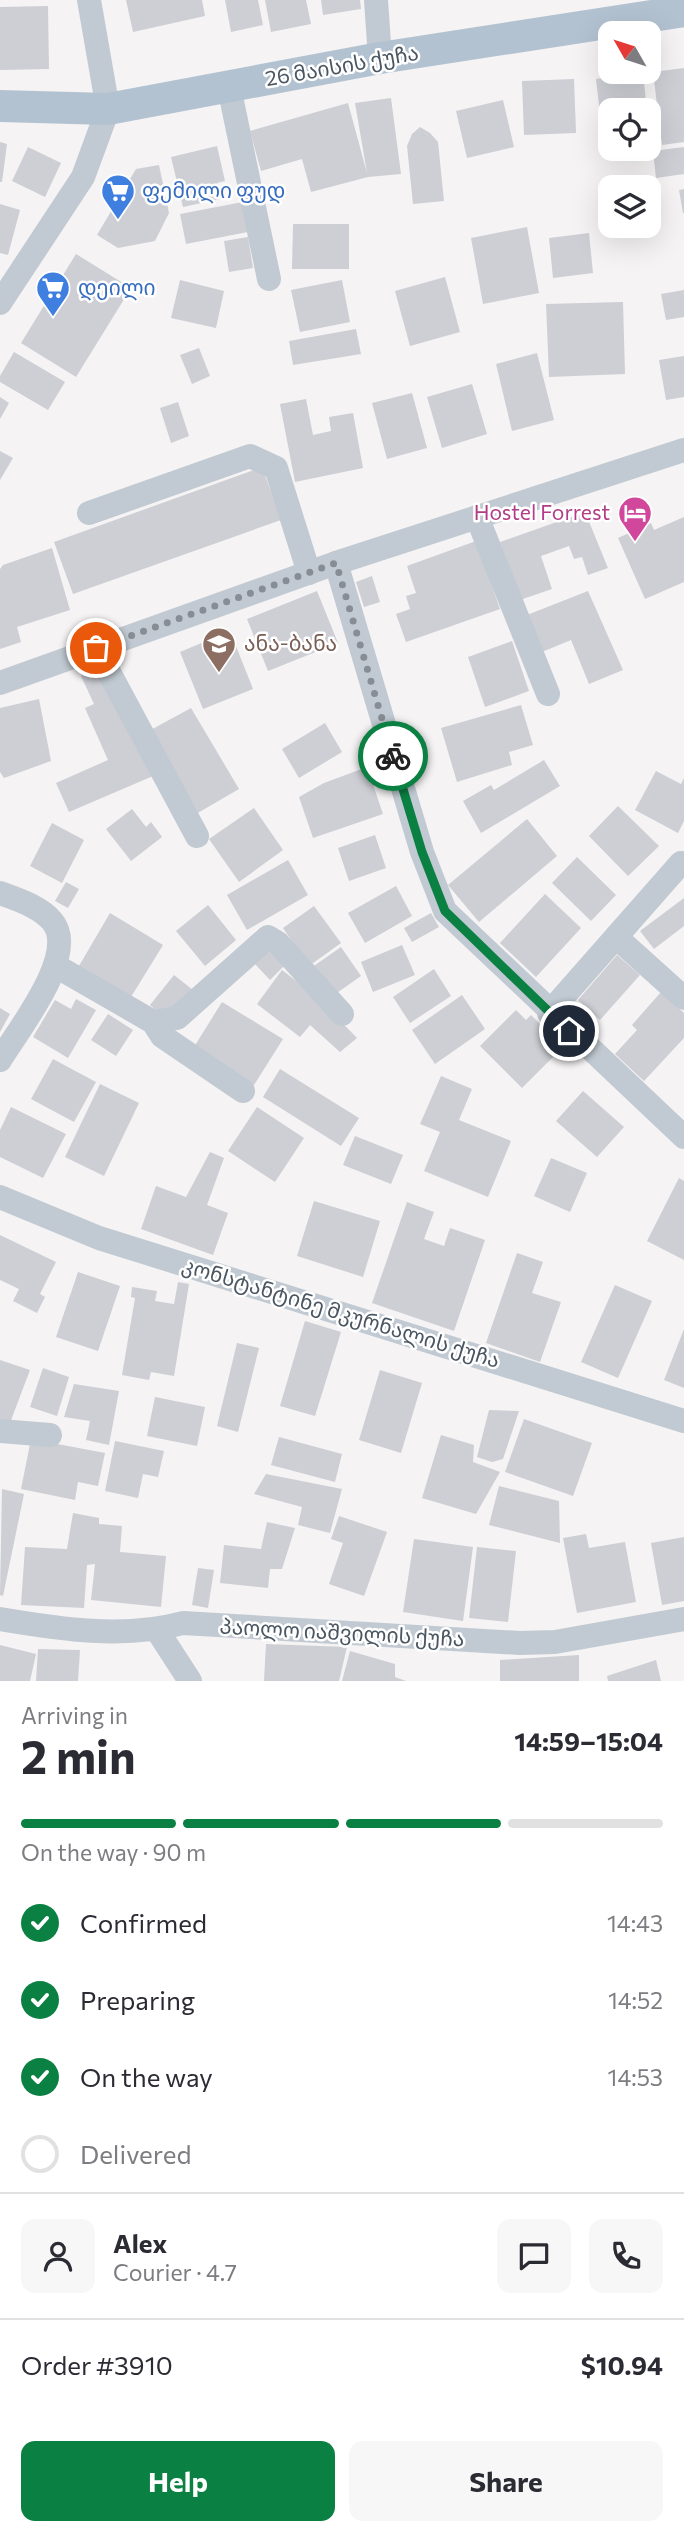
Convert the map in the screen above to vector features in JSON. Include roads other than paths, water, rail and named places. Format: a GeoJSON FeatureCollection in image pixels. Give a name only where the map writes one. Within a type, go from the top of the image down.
{"type":"FeatureCollection","features":[{"type":"Feature","properties":{"kind":"main road","name":"26 მაისის ქუჩა"},"geometry":{"type":"LineString","coordinates":[[0,106],[108,109],[380,58],[684,11]]}},
{"type":"Feature","properties":{"kind":"street"},"geometry":{"type":"LineString","coordinates":[[0,303],[83,177],[108,109],[89,0]]}},
{"type":"Feature","properties":{"kind":"street"},"geometry":{"type":"LineString","coordinates":[[376,0],[380,58]]}},
{"type":"Feature","properties":{"kind":"street"},"geometry":{"type":"LineString","coordinates":[[229,87],[269,279]]}},
{"type":"Feature","properties":{"kind":"street"},"geometry":{"type":"LineString","coordinates":[[0,683],[336,563],[684,450]]}},
{"type":"Feature","properties":{"kind":"street"},"geometry":{"type":"LineString","coordinates":[[89,513],[250,456],[276,468],[309,573]]}},
{"type":"Feature","properties":{"kind":"street"},"geometry":{"type":"LineString","coordinates":[[477,517],[548,694]]}},
{"type":"Feature","properties":{"kind":"street"},"geometry":{"type":"LineString","coordinates":[[336,563],[422,852],[445,911],[549,1013],[684,1137]]}},
{"type":"Feature","properties":{"kind":"street"},"geometry":{"type":"LineString","coordinates":[[96,648],[197,836]]}},
{"type":"Feature","properties":{"kind":"street"},"geometry":{"type":"LineString","coordinates":[[549,1013],[681,863]]}},
{"type":"Feature","properties":{"kind":"street"},"geometry":{"type":"LineString","coordinates":[[0,893],[32,906],[53,922],[61,947],[56,966],[0,1060]]}},
{"type":"Feature","properties":{"kind":"street"},"geometry":{"type":"LineString","coordinates":[[153,1022],[177,1017],[268,937],[278,943],[342,1014]]}},
{"type":"Feature","properties":{"kind":"street"},"geometry":{"type":"LineString","coordinates":[[616,937],[684,998]]}},
{"type":"Feature","properties":{"kind":"street"},"geometry":{"type":"LineString","coordinates":[[56,966],[153,1022],[162,1036],[243,1091]]}},
{"type":"Feature","properties":{"kind":"street","name":"კონსტანტინე მკურნალის ქუჩა"},"geometry":{"type":"LineString","coordinates":[[0,1197],[99,1238],[684,1421]]}},
{"type":"Feature","properties":{"kind":"street"},"geometry":{"type":"LineString","coordinates":[[0,1431],[50,1435]]}},
{"type":"Feature","properties":{"kind":"street","name":"პაოლო იაშვილის ქუჩა"},"geometry":{"type":"LineString","coordinates":[[0,1619],[100,1631],[157,1630],[183,1623],[520,1643],[555,1642],[684,1619]]}},
{"type":"Feature","properties":{"kind":"street"},"geometry":{"type":"LineString","coordinates":[[157,1630],[190,1681]]}},
{"type":"Feature","properties":{"kind":"place","name":"ფემილი ფუდ"},"geometry":{"type":"Point","coordinates":[118,221]}},
{"type":"Feature","properties":{"kind":"place","name":"დეილი"},"geometry":{"type":"Point","coordinates":[53,318]}},
{"type":"Feature","properties":{"kind":"place","name":"Hostel Forrest"},"geometry":{"type":"Point","coordinates":[635,543]}},
{"type":"Feature","properties":{"kind":"place","name":"ანა-ბანა"},"geometry":{"type":"Point","coordinates":[219,674]}}]}
